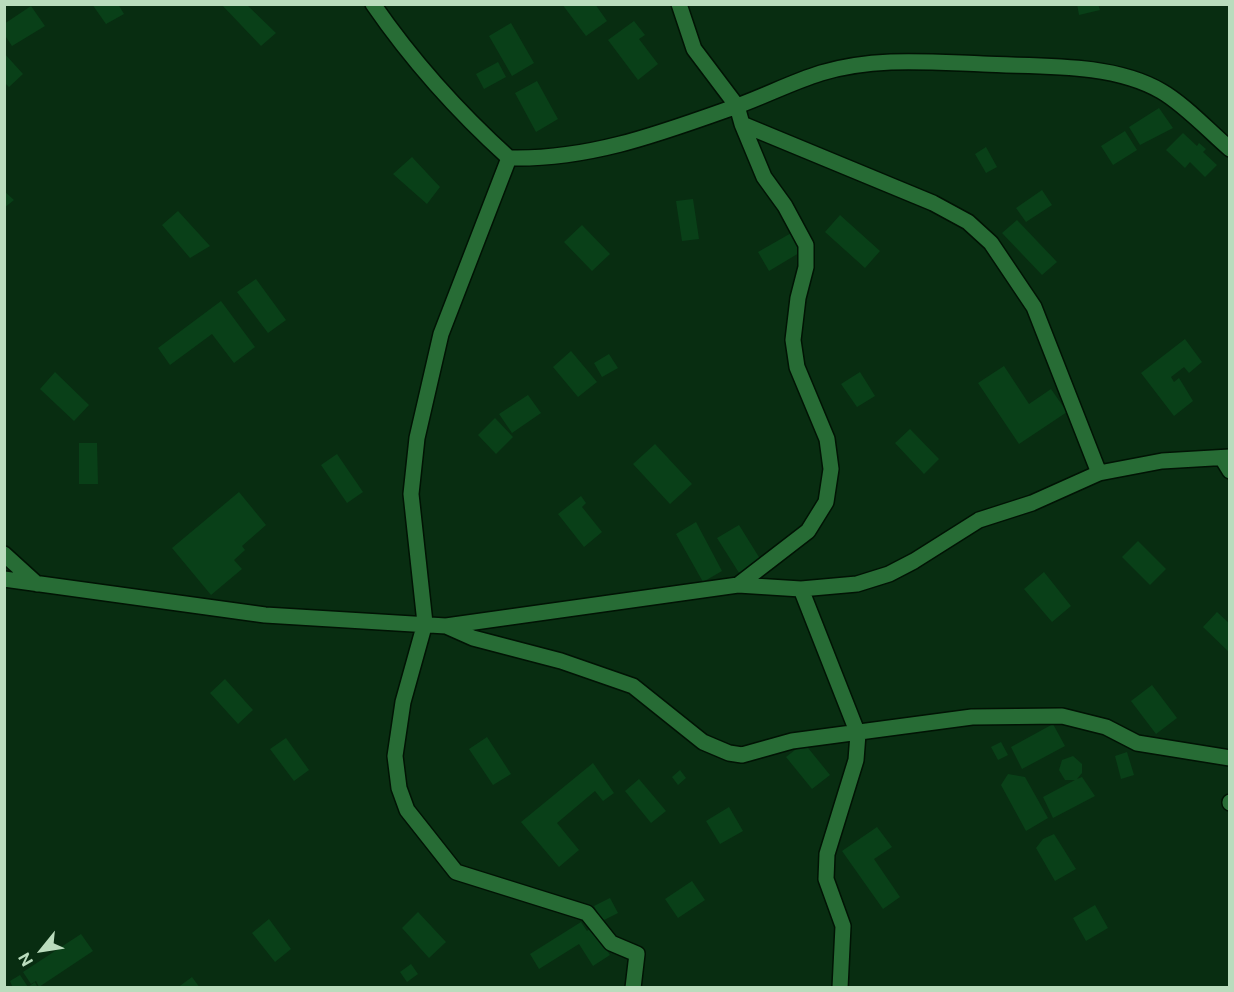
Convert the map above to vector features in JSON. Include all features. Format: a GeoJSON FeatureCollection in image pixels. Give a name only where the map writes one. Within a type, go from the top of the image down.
{"type":"FeatureCollection","features":[{"type":"Feature","properties":{"kind":"street"},"geometry":{"type":"LineString","coordinates":[[374,4],[395,37],[460,114],[509,158],[564,158],[603,150],[737,106],[821,74],[873,62],[934,60],[1066,66],[1121,76],[1160,91],[1230,150]]}},
{"type":"Feature","properties":{"kind":"street"},"geometry":{"type":"LineString","coordinates":[[679,4],[694,49],[737,106],[764,177],[785,206],[806,245],[806,267],[798,298],[793,340],[797,367],[827,439],[831,469],[826,502],[808,531],[738,585]]}},
{"type":"Feature","properties":{"kind":"street"},"geometry":{"type":"LineString","coordinates":[[742,124],[933,203],[968,222],[991,243],[1034,307],[1099,473]]}},
{"type":"Feature","properties":{"kind":"street"},"geometry":{"type":"LineString","coordinates":[[509,158],[441,334],[417,438],[411,494],[425,623],[402,702],[394,756],[399,788],[407,810],[456,872],[586,913],[611,943],[637,954],[633,987]]}},
{"type":"Feature","properties":{"kind":"street"},"geometry":{"type":"LineString","coordinates":[[446,626],[738,585],[801,589],[857,584],[889,574],[979,520],[1032,503],[1099,473],[1162,461],[1227,462]]}},
{"type":"Feature","properties":{"kind":"street"},"geometry":{"type":"LineString","coordinates":[[4,554],[37,584]]}},
{"type":"Feature","properties":{"kind":"street"},"geometry":{"type":"LineString","coordinates":[[4,579],[265,615],[446,626],[473,638],[561,661],[633,686],[703,742],[729,753],[742,755],[792,741],[972,717],[1062,716],[1106,728],[1137,743],[1230,758]]}},
{"type":"Feature","properties":{"kind":"street"},"geometry":{"type":"LineString","coordinates":[[801,589],[858,734],[856,760],[827,854],[826,879],[843,926],[840,987]]}},
{"type":"Feature","properties":{"kind":"building"},"geometry":{"type":"Polygon","coordinates":[[[92,4],[118,4],[124,14],[106,24],[92,4]]]}},
{"type":"Feature","properties":{"kind":"building"},"geometry":{"type":"Polygon","coordinates":[[[221,4],[246,4],[276,33],[261,46],[221,4]]]}},
{"type":"Feature","properties":{"kind":"building"},"geometry":{"type":"Polygon","coordinates":[[[562,4],[595,4],[607,21],[586,36],[562,4]]]}},
{"type":"Feature","properties":{"kind":"building"},"geometry":{"type":"Polygon","coordinates":[[[1077,4],[1098,4],[1100,10],[1079,15],[1077,4]]]}},
{"type":"Feature","properties":{"kind":"building"},"geometry":{"type":"Polygon","coordinates":[[[31,6],[45,26],[12,46],[4,34],[4,24],[31,6]]]}},
{"type":"Feature","properties":{"kind":"building"},"geometry":{"type":"Polygon","coordinates":[[[634,21],[645,35],[639,39],[658,64],[638,80],[608,40],[634,21]]]}},
{"type":"Feature","properties":{"kind":"building"},"geometry":{"type":"Polygon","coordinates":[[[511,23],[534,63],[512,76],[489,36],[511,23]]]}},
{"type":"Feature","properties":{"kind":"building"},"geometry":{"type":"Polygon","coordinates":[[[4,53],[23,74],[9,87],[4,82],[4,53]]]}},
{"type":"Feature","properties":{"kind":"building"},"geometry":{"type":"Polygon","coordinates":[[[498,62],[506,77],[484,89],[476,74],[498,62]]]}},
{"type":"Feature","properties":{"kind":"building"},"geometry":{"type":"Polygon","coordinates":[[[537,81],[558,119],[536,132],[515,93],[537,81]]]}},
{"type":"Feature","properties":{"kind":"building"},"geometry":{"type":"Polygon","coordinates":[[[1159,108],[1173,128],[1140,145],[1129,127],[1159,108]]]}},
{"type":"Feature","properties":{"kind":"building"},"geometry":{"type":"Polygon","coordinates":[[[1125,131],[1137,150],[1113,165],[1101,146],[1125,131]]]}},
{"type":"Feature","properties":{"kind":"building"},"geometry":{"type":"Polygon","coordinates":[[[1183,133],[1197,146],[1199,143],[1206,149],[1203,152],[1217,165],[1205,177],[1190,162],[1185,168],[1166,150],[1183,133]]]}},
{"type":"Feature","properties":{"kind":"building"},"geometry":{"type":"Polygon","coordinates":[[[986,147],[997,167],[986,173],[975,154],[986,147]]]}},
{"type":"Feature","properties":{"kind":"building"},"geometry":{"type":"Polygon","coordinates":[[[412,157],[440,187],[427,204],[393,174],[412,157]]]}},
{"type":"Feature","properties":{"kind":"building"},"geometry":{"type":"Polygon","coordinates":[[[1042,190],[1052,205],[1026,222],[1016,208],[1042,190]]]}},
{"type":"Feature","properties":{"kind":"building"},"geometry":{"type":"Polygon","coordinates":[[[4,191],[14,200],[4,208],[4,191]]]}},
{"type":"Feature","properties":{"kind":"building"},"geometry":{"type":"Polygon","coordinates":[[[693,199],[699,239],[682,241],[676,201],[693,199]]]}},
{"type":"Feature","properties":{"kind":"building"},"geometry":{"type":"Polygon","coordinates":[[[178,211],[210,246],[190,258],[162,225],[178,211]]]}},
{"type":"Feature","properties":{"kind":"building"},"geometry":{"type":"Polygon","coordinates":[[[840,215],[880,251],[865,268],[825,232],[840,215]]]}},
{"type":"Feature","properties":{"kind":"building"},"geometry":{"type":"Polygon","coordinates":[[[1017,220],[1057,262],[1042,275],[1002,233],[1017,220]]]}},
{"type":"Feature","properties":{"kind":"building"},"geometry":{"type":"Polygon","coordinates":[[[582,225],[610,254],[592,271],[564,242],[582,225]]]}},
{"type":"Feature","properties":{"kind":"building"},"geometry":{"type":"Polygon","coordinates":[[[793,232],[804,250],[769,271],[758,252],[793,232]]]}},
{"type":"Feature","properties":{"kind":"building"},"geometry":{"type":"Polygon","coordinates":[[[256,279],[286,320],[268,333],[237,292],[256,279]]]}},
{"type":"Feature","properties":{"kind":"building"},"geometry":{"type":"Polygon","coordinates":[[[221,301],[255,347],[234,363],[212,334],[170,365],[158,348],[221,301]]]}},
{"type":"Feature","properties":{"kind":"building"},"geometry":{"type":"Polygon","coordinates":[[[1185,339],[1202,362],[1189,373],[1184,367],[1171,377],[1174,382],[1179,378],[1193,401],[1174,416],[1141,373],[1185,339]]]}},
{"type":"Feature","properties":{"kind":"building"},"geometry":{"type":"Polygon","coordinates":[[[571,351],[597,382],[578,397],[553,367],[571,351]]]}},
{"type":"Feature","properties":{"kind":"building"},"geometry":{"type":"Polygon","coordinates":[[[609,354],[618,368],[602,377],[594,363],[609,354]]]}},
{"type":"Feature","properties":{"kind":"building"},"geometry":{"type":"Polygon","coordinates":[[[1004,366],[1029,404],[1051,389],[1067,412],[1019,444],[978,383],[1004,366]]]}},
{"type":"Feature","properties":{"kind":"building"},"geometry":{"type":"Polygon","coordinates":[[[55,372],[89,405],[74,421],[40,389],[55,372]]]}},
{"type":"Feature","properties":{"kind":"building"},"geometry":{"type":"Polygon","coordinates":[[[860,372],[875,396],[857,407],[841,384],[860,372]]]}},
{"type":"Feature","properties":{"kind":"building"},"geometry":{"type":"Polygon","coordinates":[[[528,395],[541,413],[512,433],[499,414],[528,395]]]}},
{"type":"Feature","properties":{"kind":"building"},"geometry":{"type":"Polygon","coordinates":[[[495,418],[513,437],[496,454],[478,435],[495,418]]]}},
{"type":"Feature","properties":{"kind":"building"},"geometry":{"type":"Polygon","coordinates":[[[910,429],[939,459],[924,474],[895,443],[910,429]]]}},
{"type":"Feature","properties":{"kind":"building"},"geometry":{"type":"Polygon","coordinates":[[[79,443],[97,443],[98,484],[79,484],[79,443]]]}},
{"type":"Feature","properties":{"kind":"building"},"geometry":{"type":"Polygon","coordinates":[[[655,444],[692,484],[670,504],[633,464],[655,444]]]}},
{"type":"Feature","properties":{"kind":"building"},"geometry":{"type":"Polygon","coordinates":[[[337,454],[363,492],[347,503],[321,465],[337,454]]]}},
{"type":"Feature","properties":{"kind":"building"},"geometry":{"type":"Polygon","coordinates":[[[239,492],[266,525],[242,546],[245,550],[234,560],[242,569],[211,595],[172,548],[239,492]]]}},
{"type":"Feature","properties":{"kind":"building"},"geometry":{"type":"Polygon","coordinates":[[[581,496],[586,503],[582,507],[602,532],[584,547],[558,514],[581,496]]]}},
{"type":"Feature","properties":{"kind":"building"},"geometry":{"type":"Polygon","coordinates":[[[696,522],[722,571],[703,582],[676,534],[696,522]]]}},
{"type":"Feature","properties":{"kind":"building"},"geometry":{"type":"Polygon","coordinates":[[[739,525],[762,562],[741,576],[717,538],[739,525]]]}},
{"type":"Feature","properties":{"kind":"building"},"geometry":{"type":"Polygon","coordinates":[[[1138,541],[1166,569],[1150,585],[1122,557],[1138,541]]]}},
{"type":"Feature","properties":{"kind":"building"},"geometry":{"type":"Polygon","coordinates":[[[1044,572],[1071,606],[1052,622],[1024,589],[1044,572]]]}},
{"type":"Feature","properties":{"kind":"building"},"geometry":{"type":"Polygon","coordinates":[[[1217,612],[1230,624],[1230,653],[1203,627],[1217,612]]]}},
{"type":"Feature","properties":{"kind":"building"},"geometry":{"type":"Polygon","coordinates":[[[225,679],[253,710],[238,724],[210,693],[225,679]]]}},
{"type":"Feature","properties":{"kind":"building"},"geometry":{"type":"Polygon","coordinates":[[[1152,685],[1177,718],[1156,734],[1131,701],[1152,685]]]}},
{"type":"Feature","properties":{"kind":"building"},"geometry":{"type":"Polygon","coordinates":[[[1053,724],[1065,746],[1022,769],[1011,747],[1053,724]]]}},
{"type":"Feature","properties":{"kind":"building"},"geometry":{"type":"Polygon","coordinates":[[[487,737],[511,774],[493,785],[469,749],[487,737]]]}},
{"type":"Feature","properties":{"kind":"building"},"geometry":{"type":"Polygon","coordinates":[[[286,738],[309,770],[294,781],[270,749],[286,738]]]}},
{"type":"Feature","properties":{"kind":"building"},"geometry":{"type":"Polygon","coordinates":[[[1001,742],[1008,755],[998,760],[991,747],[1001,742]]]}},
{"type":"Feature","properties":{"kind":"building"},"geometry":{"type":"Polygon","coordinates":[[[804,743],[830,775],[812,789],[786,757],[804,743]]]}},
{"type":"Feature","properties":{"kind":"building"},"geometry":{"type":"Polygon","coordinates":[[[1127,752],[1134,775],[1121,779],[1115,756],[1127,752]]]}},
{"type":"Feature","properties":{"kind":"building"},"geometry":{"type":"Polygon","coordinates":[[[1073,756],[1082,764],[1082,773],[1077,779],[1082,777],[1095,796],[1053,818],[1043,797],[1075,780],[1065,780],[1059,770],[1062,760],[1073,756]]]}},
{"type":"Feature","properties":{"kind":"building"},"geometry":{"type":"Polygon","coordinates":[[[593,763],[614,793],[603,801],[595,791],[557,823],[579,850],[559,867],[521,822],[593,763]]]}},
{"type":"Feature","properties":{"kind":"building"},"geometry":{"type":"Polygon","coordinates":[[[680,770],[686,778],[678,785],[672,777],[680,770]]]}},
{"type":"Feature","properties":{"kind":"building"},"geometry":{"type":"Polygon","coordinates":[[[1008,774],[1025,777],[1048,818],[1026,831],[1001,785],[1008,774]]]}},
{"type":"Feature","properties":{"kind":"building"},"geometry":{"type":"Polygon","coordinates":[[[639,779],[666,811],[651,823],[625,791],[639,779]]]}},
{"type":"Feature","properties":{"kind":"building"},"geometry":{"type":"Polygon","coordinates":[[[729,807],[743,831],[720,844],[706,821],[729,807]]]}},
{"type":"Feature","properties":{"kind":"building"},"geometry":{"type":"Polygon","coordinates":[[[877,827],[892,847],[874,859],[900,897],[883,909],[842,851],[877,827]]]}},
{"type":"Feature","properties":{"kind":"building"},"geometry":{"type":"Polygon","coordinates":[[[1054,834],[1076,869],[1055,881],[1036,848],[1043,839],[1054,834]]]}},
{"type":"Feature","properties":{"kind":"building"},"geometry":{"type":"Polygon","coordinates":[[[692,881],[705,900],[678,918],[665,899],[692,881]]]}},
{"type":"Feature","properties":{"kind":"building"},"geometry":{"type":"Polygon","coordinates":[[[610,898],[618,913],[602,921],[594,906],[610,898]]]}},
{"type":"Feature","properties":{"kind":"building"},"geometry":{"type":"Polygon","coordinates":[[[1095,905],[1108,928],[1086,941],[1073,918],[1095,905]]]}},
{"type":"Feature","properties":{"kind":"building"},"geometry":{"type":"Polygon","coordinates":[[[418,912],[446,942],[429,958],[402,928],[418,912]]]}},
{"type":"Feature","properties":{"kind":"building"},"geometry":{"type":"Polygon","coordinates":[[[269,919],[291,949],[275,962],[252,933],[269,919]]]}},
{"type":"Feature","properties":{"kind":"building"},"geometry":{"type":"Polygon","coordinates":[[[581,922],[587,931],[592,927],[610,955],[593,966],[579,944],[539,969],[530,954],[581,922]]]}},
{"type":"Feature","properties":{"kind":"building"},"geometry":{"type":"Polygon","coordinates":[[[81,934],[93,951],[39,987],[36,981],[31,984],[23,972],[81,934]]]}},
{"type":"Feature","properties":{"kind":"building"},"geometry":{"type":"Polygon","coordinates":[[[411,964],[418,974],[407,982],[400,972],[411,964]]]}},
{"type":"Feature","properties":{"kind":"building"},"geometry":{"type":"Polygon","coordinates":[[[20,975],[28,987],[35,982],[38,988],[13,988],[10,981],[20,975]]]}},
{"type":"Feature","properties":{"kind":"building"},"geometry":{"type":"Polygon","coordinates":[[[192,977],[200,988],[177,988],[192,977]]]}}]}
